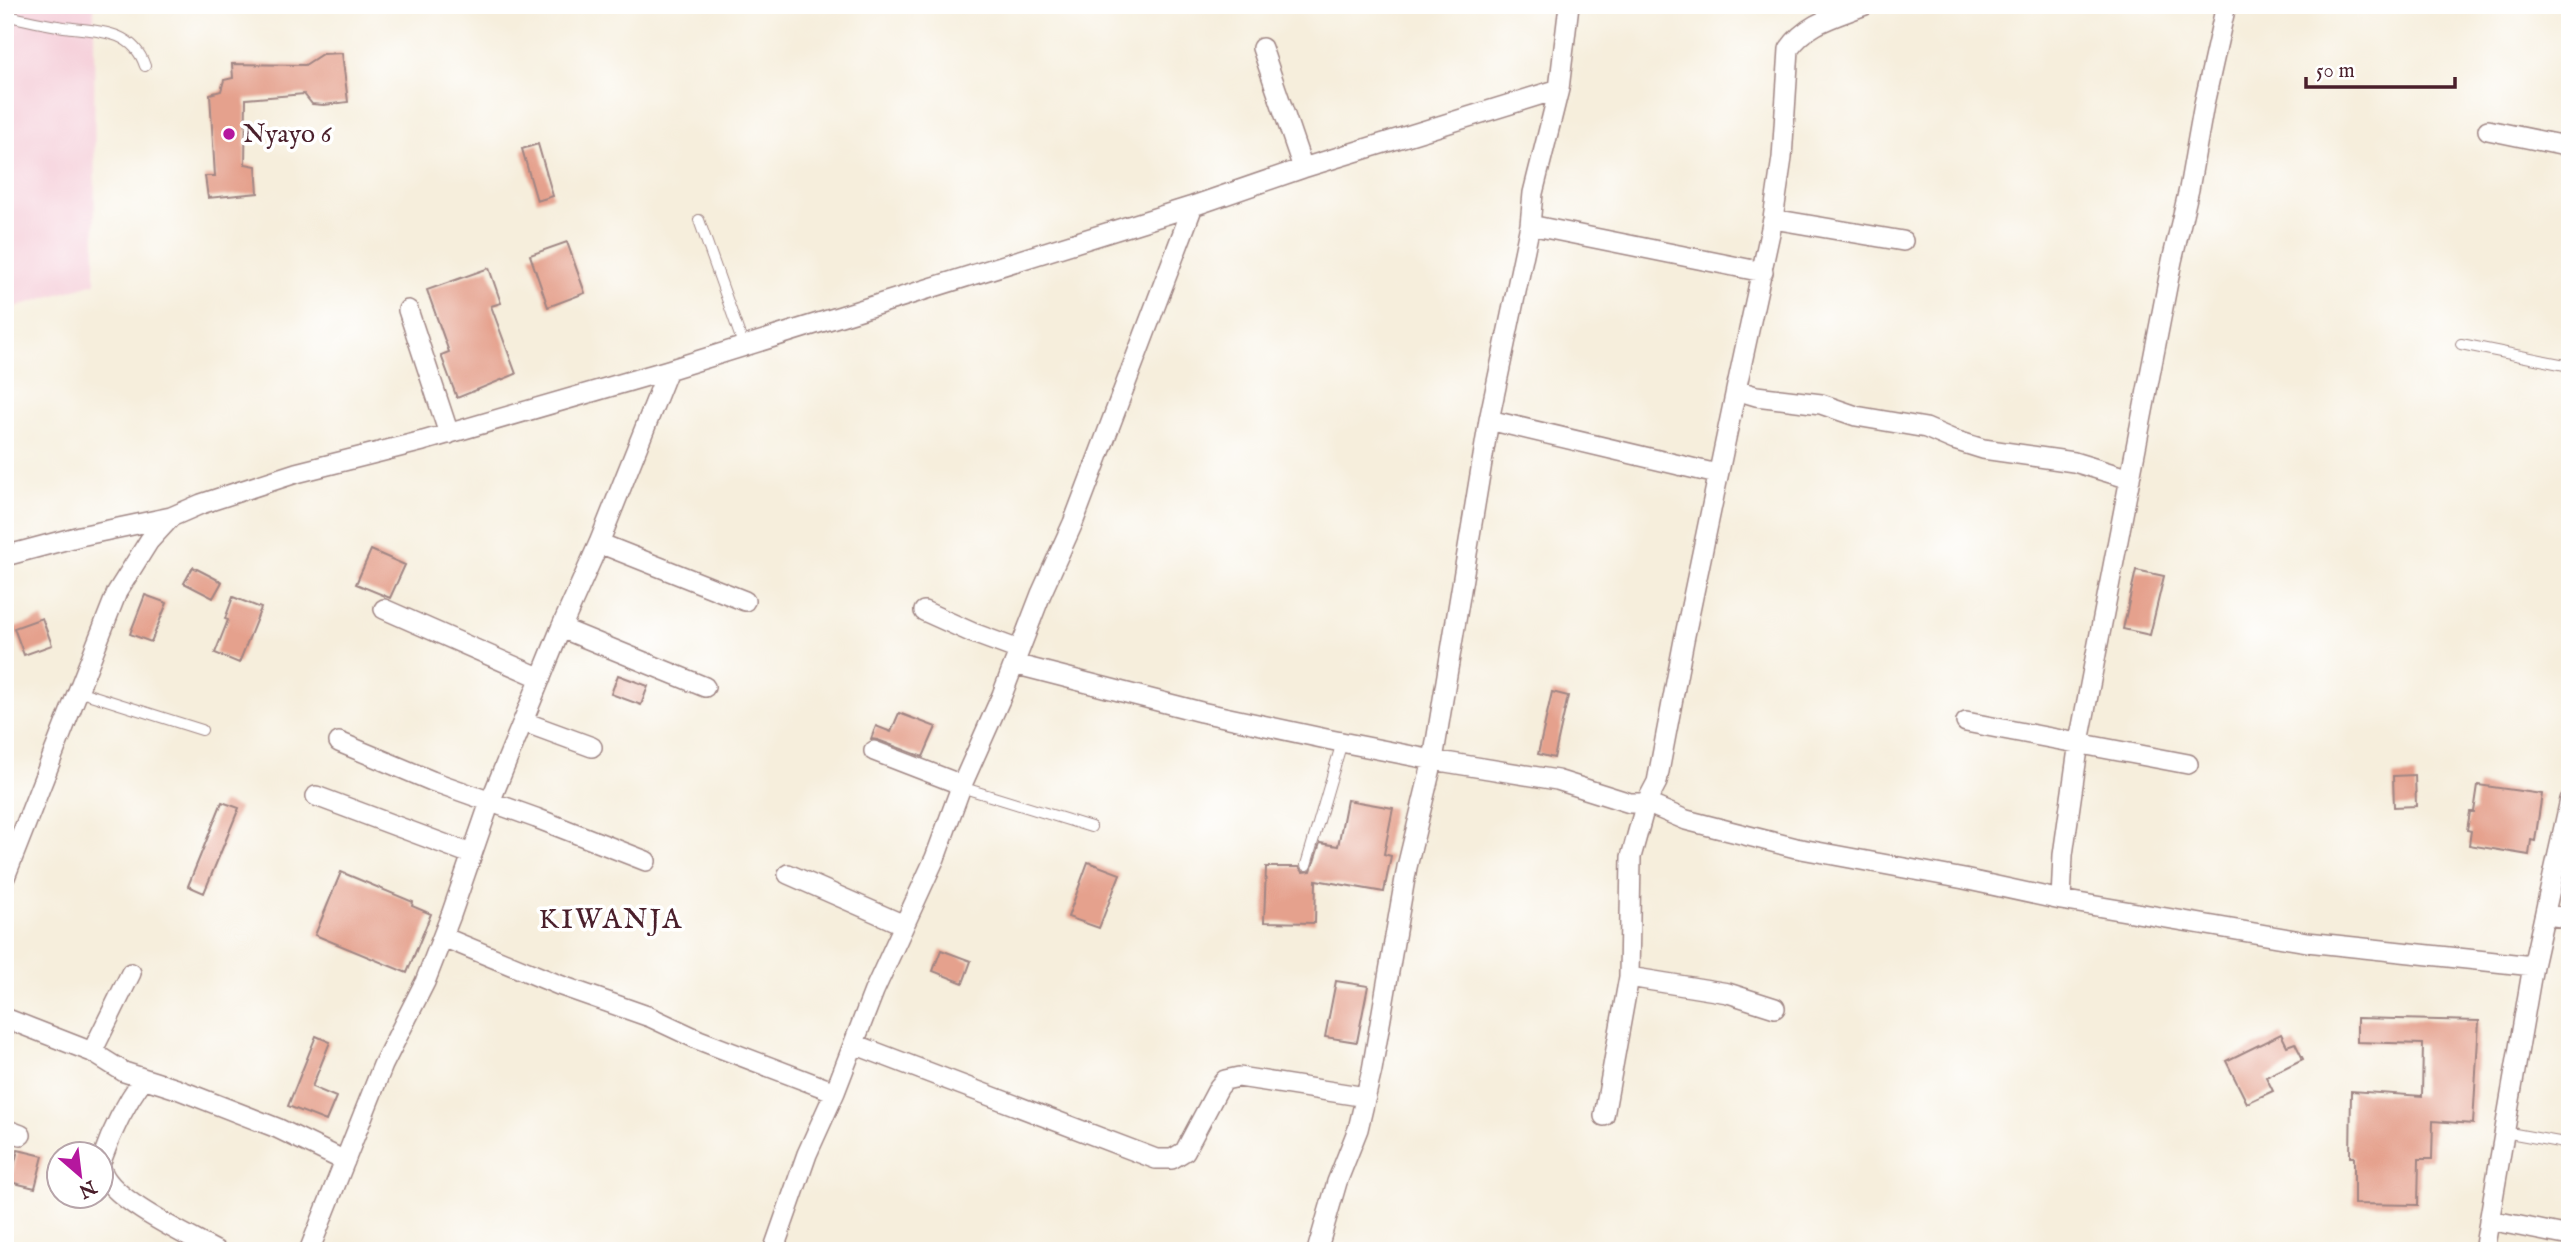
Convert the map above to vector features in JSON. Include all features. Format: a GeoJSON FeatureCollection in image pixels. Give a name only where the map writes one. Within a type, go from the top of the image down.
{"type":"FeatureCollection","features":[{"type":"Feature","properties":{"kind":"street"},"geometry":{"type":"LineString","coordinates":[[1317,1251],[1366,1097],[1407,867],[1433,760],[1489,420],[1530,225],[1533,193],[1559,89],[1569,5]]}},
{"type":"Feature","properties":{"kind":"street"},"geometry":{"type":"LineString","coordinates":[[1604,1116],[1629,977],[1631,857],[1646,803],[1657,782],[1717,474],[1763,272],[1782,158],[1789,49],[1799,35],[1817,24],[1865,5]]}},
{"type":"Feature","properties":{"kind":"street"},"geometry":{"type":"LineString","coordinates":[[2061,900],[2063,855],[2080,742],[2172,261],[2226,5]]}},
{"type":"Feature","properties":{"kind":"street"},"geometry":{"type":"LineString","coordinates":[[1262,48],[1303,168]]}},
{"type":"Feature","properties":{"kind":"street"},"geometry":{"type":"LineString","coordinates":[[5,556],[80,536],[171,517],[201,504],[296,473],[449,434],[668,370],[1559,89]]}},
{"type":"Feature","properties":{"kind":"street"},"geometry":{"type":"LineString","coordinates":[[2488,130],[2570,147]]}},
{"type":"Feature","properties":{"kind":"street"},"geometry":{"type":"LineString","coordinates":[[773,1251],[807,1154],[934,858],[962,786],[977,757],[1073,523],[1193,206]]}},
{"type":"Feature","properties":{"kind":"street"},"geometry":{"type":"LineString","coordinates":[[1773,219],[1903,241]]}},
{"type":"Feature","properties":{"kind":"street"},"geometry":{"type":"LineString","coordinates":[[1530,225],[1763,272]]}},
{"type":"Feature","properties":{"kind":"street"},"geometry":{"type":"LineString","coordinates":[[408,310],[449,434]]}},
{"type":"Feature","properties":{"kind":"street"},"geometry":{"type":"LineString","coordinates":[[309,1251],[383,1065],[425,982],[490,802],[561,628],[600,543],[668,370]]}},
{"type":"Feature","properties":{"kind":"street"},"geometry":{"type":"LineString","coordinates":[[1736,390],[1756,396],[1821,404],[1856,416],[1926,428],[1983,449],[2074,462],[2130,479]]}},
{"type":"Feature","properties":{"kind":"street"},"geometry":{"type":"LineString","coordinates":[[1489,420],[1717,474]]}},
{"type":"Feature","properties":{"kind":"street"},"geometry":{"type":"LineString","coordinates":[[5,877],[117,592],[149,541],[171,517]]}},
{"type":"Feature","properties":{"kind":"street"},"geometry":{"type":"LineString","coordinates":[[600,543],[746,601]]}},
{"type":"Feature","properties":{"kind":"street"},"geometry":{"type":"LineString","coordinates":[[384,609],[541,678]]}},
{"type":"Feature","properties":{"kind":"street"},"geometry":{"type":"LineString","coordinates":[[924,611],[1016,657],[1202,712],[1342,743],[1557,780],[1630,803],[1646,803],[1686,820],[1796,848],[2061,900],[2307,942],[2533,966]]}},
{"type":"Feature","properties":{"kind":"street"},"geometry":{"type":"LineString","coordinates":[[561,628],[705,687]]}},
{"type":"Feature","properties":{"kind":"street"},"geometry":{"type":"LineString","coordinates":[[524,722],[592,747]]}},
{"type":"Feature","properties":{"kind":"street"},"geometry":{"type":"LineString","coordinates":[[1966,722],[2188,764]]}},
{"type":"Feature","properties":{"kind":"street"},"geometry":{"type":"LineString","coordinates":[[339,742],[432,781],[646,861]]}},
{"type":"Feature","properties":{"kind":"street"},"geometry":{"type":"LineString","coordinates":[[874,751],[962,786]]}},
{"type":"Feature","properties":{"kind":"street"},"geometry":{"type":"LineString","coordinates":[[317,796],[471,854]]}},
{"type":"Feature","properties":{"kind":"street"},"geometry":{"type":"LineString","coordinates":[[2484,1251],[2533,966],[2570,800]]}},
{"type":"Feature","properties":{"kind":"street"},"geometry":{"type":"LineString","coordinates":[[788,874],[904,925]]}},
{"type":"Feature","properties":{"kind":"street"},"geometry":{"type":"LineString","coordinates":[[2546,915],[2570,918]]}},
{"type":"Feature","properties":{"kind":"street"},"geometry":{"type":"LineString","coordinates":[[443,937],[559,985],[650,1017],[699,1040],[835,1093]]}},
{"type":"Feature","properties":{"kind":"street"},"geometry":{"type":"LineString","coordinates":[[92,1052],[131,973]]}},
{"type":"Feature","properties":{"kind":"street"},"geometry":{"type":"LineString","coordinates":[[1629,977],[1728,993],[1775,1008]]}},
{"type":"Feature","properties":{"kind":"street"},"geometry":{"type":"LineString","coordinates":[[5,1018],[92,1052],[111,1066],[143,1079],[277,1128],[345,1161]]}},
{"type":"Feature","properties":{"kind":"street"},"geometry":{"type":"LineString","coordinates":[[853,1044],[1156,1159],[1172,1159],[1185,1151],[1225,1080],[1239,1077],[1366,1097]]}},
{"type":"Feature","properties":{"kind":"street"},"geometry":{"type":"LineString","coordinates":[[109,1140],[130,1097],[143,1079]]}},
{"type":"Feature","properties":{"kind":"street"},"geometry":{"type":"LineString","coordinates":[[116,1189],[139,1209],[216,1251]]}},
{"type":"Feature","properties":{"kind":"street"},"geometry":{"type":"LineString","coordinates":[[2490,1220],[2570,1236]]}},
{"type":"Feature","properties":{"kind":"lane"},"geometry":{"type":"LineString","coordinates":[[5,15],[110,32],[133,45],[142,55],[145,66]]}},
{"type":"Feature","properties":{"kind":"lane"},"geometry":{"type":"LineString","coordinates":[[699,220],[744,347]]}},
{"type":"Feature","properties":{"kind":"lane"},"geometry":{"type":"LineString","coordinates":[[2461,344],[2570,366]]}},
{"type":"Feature","properties":{"kind":"lane"},"geometry":{"type":"LineString","coordinates":[[78,691],[202,730]]}},
{"type":"Feature","properties":{"kind":"lane"},"geometry":{"type":"LineString","coordinates":[[1306,865],[1342,743]]}},
{"type":"Feature","properties":{"kind":"lane"},"geometry":{"type":"LineString","coordinates":[[962,786],[1091,827]]}},
{"type":"Feature","properties":{"kind":"lane"},"geometry":{"type":"LineString","coordinates":[[2504,1132],[2570,1144]]}},
{"type":"Feature","properties":{"kind":"shaded area"},"geometry":{"type":"Polygon","coordinates":[[[5,5],[94,5],[95,283],[5,310],[5,5]]]}},
{"type":"Feature","properties":{"kind":"building","name":"Nyayo 6"},"geometry":{"type":"Polygon","coordinates":[[[342,53],[348,102],[312,104],[304,94],[246,99],[245,164],[256,166],[258,193],[208,198],[205,176],[215,176],[210,94],[221,91],[224,80],[233,78],[232,64],[305,65],[322,54],[342,53]]]}},
{"type":"Feature","properties":{"kind":"building"},"geometry":{"type":"Polygon","coordinates":[[[538,144],[553,196],[537,201],[522,149],[538,144]]]}},
{"type":"Feature","properties":{"kind":"building"},"geometry":{"type":"Polygon","coordinates":[[[567,242],[585,293],[548,307],[530,255],[567,242]]]}},
{"type":"Feature","properties":{"kind":"building"},"geometry":{"type":"Polygon","coordinates":[[[489,268],[501,303],[491,306],[516,374],[457,398],[441,355],[449,352],[427,290],[489,268]]]}},
{"type":"Feature","properties":{"kind":"building"},"geometry":{"type":"Polygon","coordinates":[[[371,550],[405,565],[390,598],[356,584],[371,550]]]}},
{"type":"Feature","properties":{"kind":"building"},"geometry":{"type":"Polygon","coordinates":[[[193,567],[222,582],[213,598],[184,583],[193,567]]]}},
{"type":"Feature","properties":{"kind":"building"},"geometry":{"type":"Polygon","coordinates":[[[2136,570],[2164,576],[2150,635],[2123,629],[2136,570]]]}},
{"type":"Feature","properties":{"kind":"building"},"geometry":{"type":"Polygon","coordinates":[[[145,595],[167,603],[151,642],[130,634],[145,595]]]}},
{"type":"Feature","properties":{"kind":"building"},"geometry":{"type":"Polygon","coordinates":[[[233,597],[261,608],[239,663],[215,653],[228,620],[225,619],[233,597]]]}},
{"type":"Feature","properties":{"kind":"building"},"geometry":{"type":"Polygon","coordinates":[[[42,618],[52,645],[24,655],[14,628],[42,618]]]}},
{"type":"Feature","properties":{"kind":"building"},"geometry":{"type":"Polygon","coordinates":[[[618,675],[648,686],[641,705],[611,694],[618,675]]]}},
{"type":"Feature","properties":{"kind":"building"},"geometry":{"type":"Polygon","coordinates":[[[1552,692],[1568,696],[1554,758],[1538,754],[1552,692]]]}},
{"type":"Feature","properties":{"kind":"building"},"geometry":{"type":"Polygon","coordinates":[[[899,713],[936,727],[923,757],[871,739],[876,726],[891,732],[899,713]]]}},
{"type":"Feature","properties":{"kind":"building"},"geometry":{"type":"Polygon","coordinates":[[[2415,775],[2416,806],[2394,807],[2393,776],[2415,775]]]}},
{"type":"Feature","properties":{"kind":"building"},"geometry":{"type":"Polygon","coordinates":[[[2478,785],[2542,794],[2535,841],[2531,840],[2529,855],[2469,845],[2471,831],[2467,830],[2470,812],[2474,812],[2478,785]]]}},
{"type":"Feature","properties":{"kind":"building"},"geometry":{"type":"Polygon","coordinates":[[[1347,800],[1393,808],[1384,854],[1391,856],[1384,892],[1316,880],[1315,923],[1264,922],[1266,867],[1299,867],[1303,872],[1311,871],[1320,843],[1338,846],[1347,800]]]}},
{"type":"Feature","properties":{"kind":"building"},"geometry":{"type":"Polygon","coordinates":[[[222,802],[239,808],[204,893],[188,886],[222,802]]]}},
{"type":"Feature","properties":{"kind":"building"},"geometry":{"type":"Polygon","coordinates":[[[1088,862],[1120,874],[1099,928],[1068,917],[1088,862]]]}},
{"type":"Feature","properties":{"kind":"building"},"geometry":{"type":"Polygon","coordinates":[[[341,872],[413,902],[412,906],[431,914],[407,973],[315,935],[341,872]]]}},
{"type":"Feature","properties":{"kind":"building"},"geometry":{"type":"Polygon","coordinates":[[[941,950],[971,961],[963,983],[933,971],[941,950]]]}},
{"type":"Feature","properties":{"kind":"building"},"geometry":{"type":"Polygon","coordinates":[[[1336,981],[1368,986],[1357,1042],[1325,1037],[1336,981]]]}},
{"type":"Feature","properties":{"kind":"building"},"geometry":{"type":"Polygon","coordinates":[[[2357,1018],[2479,1021],[2473,1124],[2433,1121],[2432,1159],[2419,1159],[2418,1205],[2354,1204],[2354,1157],[2350,1157],[2351,1091],[2422,1096],[2423,1044],[2357,1042],[2357,1018]]]}},
{"type":"Feature","properties":{"kind":"building"},"geometry":{"type":"Polygon","coordinates":[[[2281,1034],[2287,1046],[2295,1043],[2303,1059],[2266,1077],[2273,1091],[2247,1103],[2226,1061],[2281,1034]]]}},
{"type":"Feature","properties":{"kind":"building"},"geometry":{"type":"Polygon","coordinates":[[[316,1036],[330,1042],[312,1087],[336,1097],[326,1121],[288,1106],[316,1036]]]}},
{"type":"Feature","properties":{"kind":"building"},"geometry":{"type":"Polygon","coordinates":[[[18,1150],[43,1156],[35,1188],[10,1182],[18,1150]]]}},
{"type":"Feature","properties":{"kind":"place","name":"Nyayo 6"},"geometry":{"type":"Point","coordinates":[229,134]}},
{"type":"Feature","properties":{"kind":"district","name":"KIWANJA"},"geometry":{"type":"Point","coordinates":[611,920]}}]}
